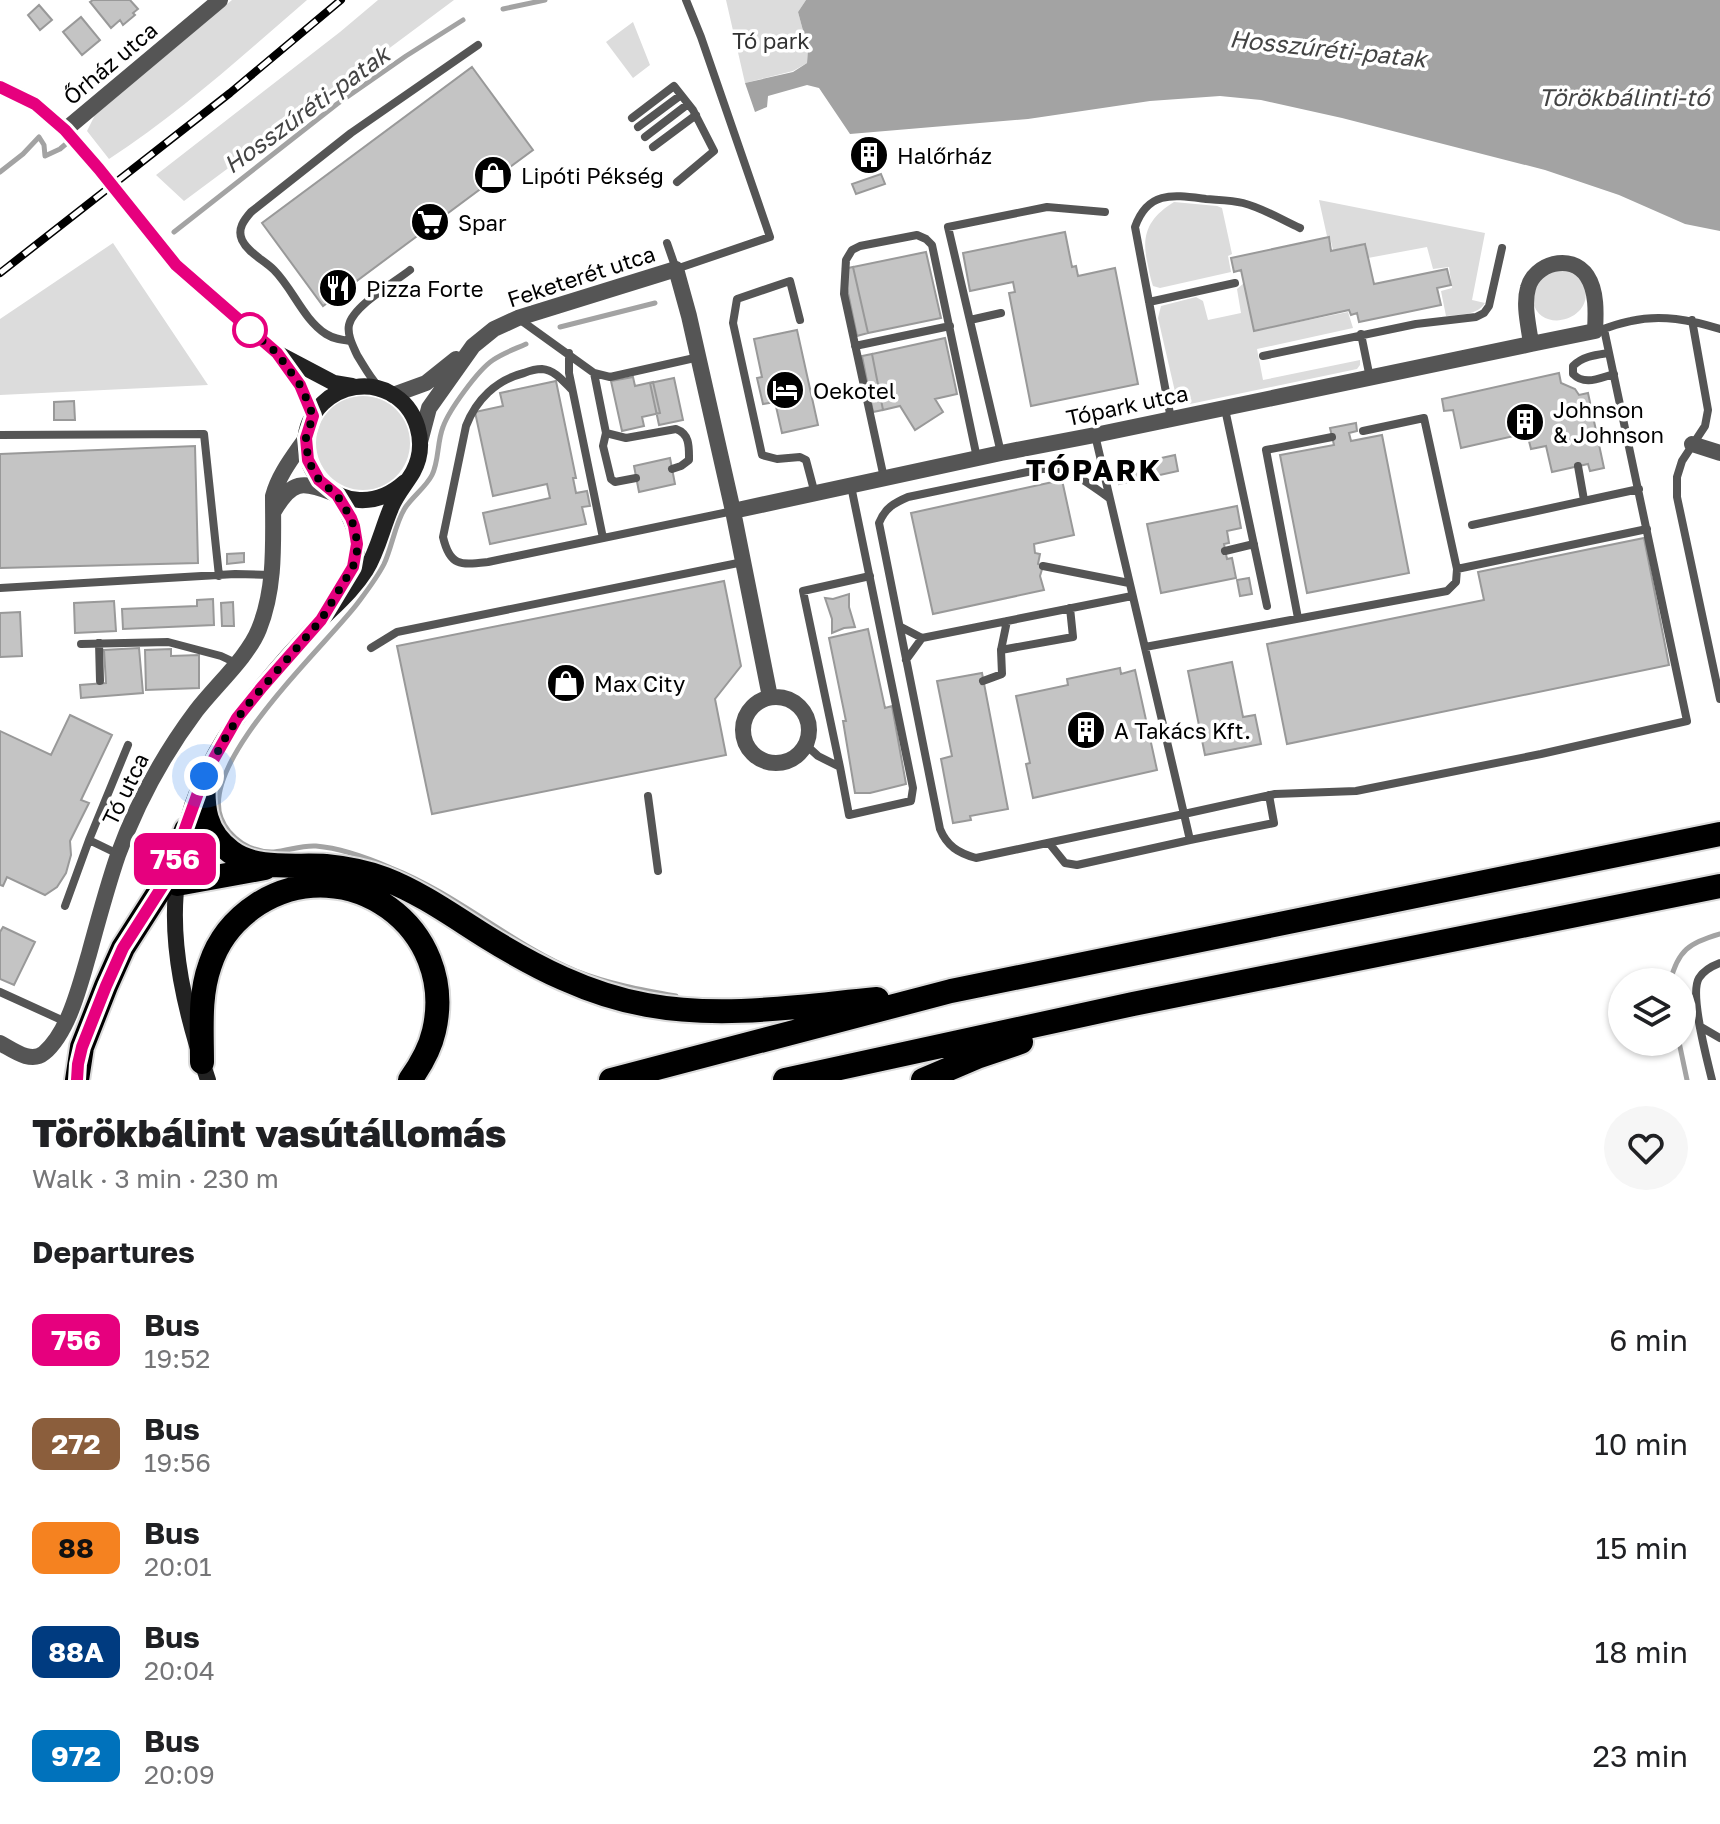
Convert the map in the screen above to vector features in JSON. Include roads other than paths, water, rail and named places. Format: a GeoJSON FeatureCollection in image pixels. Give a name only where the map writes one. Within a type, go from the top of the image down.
{"type":"FeatureCollection","features":[{"type":"Feature","properties":{"kind":"highway"},"geometry":{"type":"LineString","coordinates":[[204,776],[204,811],[209,826],[222,843],[240,858],[283,865],[357,870],[386,879],[561,978],[593,991],[646,1005],[750,1011],[951,991]]}},
{"type":"Feature","properties":{"kind":"highway"},"geometry":{"type":"LineString","coordinates":[[77,1080],[82,1047],[106,986],[123,948],[167,879],[186,830]]}},
{"type":"Feature","properties":{"kind":"highway"},"geometry":{"type":"LineString","coordinates":[[611,1080],[951,991],[1720,834]]}},
{"type":"Feature","properties":{"kind":"highway"},"geometry":{"type":"LineString","coordinates":[[177,884],[283,865]]}},
{"type":"Feature","properties":{"kind":"highway"},"geometry":{"type":"LineString","coordinates":[[205,1071],[204,987],[217,948],[228,931],[241,917],[267,899],[298,887],[327,885],[359,891],[389,907],[411,928],[426,952],[436,987],[436,1018],[427,1051],[410,1080]]}},
{"type":"Feature","properties":{"kind":"highway"},"geometry":{"type":"LineString","coordinates":[[785,1080],[1133,1004],[1720,886]]}},
{"type":"Feature","properties":{"kind":"highway"},"geometry":{"type":"LineString","coordinates":[[923,1080],[977,1057],[1133,1004]]}},
{"type":"Feature","properties":{"kind":"main road"},"geometry":{"type":"LineString","coordinates":[[0,87],[35,104],[65,130],[176,265],[277,353],[300,385],[313,416]]}},
{"type":"Feature","properties":{"kind":"main road"},"geometry":{"type":"LineString","coordinates":[[205,1071],[190,1019],[178,955],[177,884],[186,830],[204,776],[244,709],[321,620],[352,590],[368,566],[378,547],[391,507],[417,463],[420,442],[410,410],[388,392],[334,383],[277,353]]}},
{"type":"Feature","properties":{"kind":"main road"},"geometry":{"type":"LineString","coordinates":[[321,620],[353,567],[357,551],[354,526],[337,495],[313,471],[306,438],[313,416],[321,405],[344,390],[358,387]]}},
{"type":"Feature","properties":{"kind":"main road"},"geometry":{"type":"LineString","coordinates":[[337,495],[357,500],[378,499],[405,482]]}},
{"type":"Feature","properties":{"kind":"street","name":"Őrház utca"},"geometry":{"type":"LineString","coordinates":[[65,130],[220,0]]}},
{"type":"Feature","properties":{"kind":"street"},"geometry":{"type":"LineString","coordinates":[[1531,344],[1526,292],[1531,279],[1549,264],[1570,264],[1587,275],[1599,330]]}},
{"type":"Feature","properties":{"kind":"street","name":"Feketerét utca"},"geometry":{"type":"LineString","coordinates":[[420,442],[429,408],[473,346],[494,329],[518,318],[676,269]]}},
{"type":"Feature","properties":{"kind":"street"},"geometry":{"type":"LineString","coordinates":[[676,269],[733,511],[770,697]]}},
{"type":"Feature","properties":{"kind":"street","name":"Tópark utca"},"geometry":{"type":"LineString","coordinates":[[733,511],[1599,330]]}},
{"type":"Feature","properties":{"kind":"street"},"geometry":{"type":"LineString","coordinates":[[388,392],[426,383],[473,346]]}},
{"type":"Feature","properties":{"kind":"street","name":"Tó utca"},"geometry":{"type":"LineString","coordinates":[[0,1043],[35,1058],[50,1047],[66,1022],[118,855],[157,768],[194,714],[258,633],[272,575],[273,496],[284,469],[306,438]]}},
{"type":"Feature","properties":{"kind":"street"},"geometry":{"type":"LineString","coordinates":[[1692,444],[1720,453]]}},
{"type":"Feature","properties":{"kind":"street"},"geometry":{"type":"LineString","coordinates":[[273,513],[283,497],[300,485],[311,484],[337,495]]}},
{"type":"Feature","properties":{"kind":"street"},"geometry":{"type":"LineString","coordinates":[[770,697],[785,698],[797,705],[806,717],[809,731],[806,745],[797,757],[783,763],[769,763],[752,755],[743,739],[743,721],[753,705],[770,697]]}},
{"type":"Feature","properties":{"kind":"lane"},"geometry":{"type":"LineString","coordinates":[[667,243],[676,269],[770,237],[686,0]]}},
{"type":"Feature","properties":{"kind":"lane"},"geometry":{"type":"LineString","coordinates":[[350,341],[337,340],[324,333],[275,271],[248,249],[240,230],[244,220],[351,133],[478,45]]}},
{"type":"Feature","properties":{"kind":"lane"},"geometry":{"type":"LineString","coordinates":[[632,118],[674,86],[696,115],[714,151],[677,182]]}},
{"type":"Feature","properties":{"kind":"lane"},"geometry":{"type":"LineString","coordinates":[[638,127],[681,95]]}},
{"type":"Feature","properties":{"kind":"lane"},"geometry":{"type":"LineString","coordinates":[[645,137],[688,104]]}},
{"type":"Feature","properties":{"kind":"lane"},"geometry":{"type":"LineString","coordinates":[[653,147],[696,115]]}},
{"type":"Feature","properties":{"kind":"lane"},"geometry":{"type":"LineString","coordinates":[[1171,419],[1135,227],[1141,212],[1155,201],[1170,196],[1186,196],[1244,203],[1300,228]]}},
{"type":"Feature","properties":{"kind":"lane"},"geometry":{"type":"LineString","coordinates":[[1001,453],[948,227],[1047,207],[1105,212]]}},
{"type":"Feature","properties":{"kind":"lane"},"geometry":{"type":"LineString","coordinates":[[884,478],[844,294],[848,255],[860,246],[917,235],[926,239],[934,249],[977,458]]}},
{"type":"Feature","properties":{"kind":"lane"},"geometry":{"type":"LineString","coordinates":[[1263,356],[1361,334],[1476,317],[1489,306],[1502,248]]}},
{"type":"Feature","properties":{"kind":"lane"},"geometry":{"type":"LineString","coordinates":[[388,392],[369,377],[350,341],[349,325],[364,305],[410,270]]}},
{"type":"Feature","properties":{"kind":"lane"},"geometry":{"type":"LineString","coordinates":[[800,320],[790,281],[737,299],[733,323],[762,455],[806,460],[815,494]]}},
{"type":"Feature","properties":{"kind":"lane"},"geometry":{"type":"LineString","coordinates":[[1149,302],[1235,283]]}},
{"type":"Feature","properties":{"kind":"lane"},"geometry":{"type":"LineString","coordinates":[[970,320],[1001,313]]}},
{"type":"Feature","properties":{"kind":"lane"},"geometry":{"type":"LineString","coordinates":[[518,318],[594,373],[610,377],[699,357]]}},
{"type":"Feature","properties":{"kind":"lane"},"geometry":{"type":"LineString","coordinates":[[1109,498],[1069,471],[1055,468],[908,497],[897,501],[883,514],[879,523],[940,829],[952,848],[963,854],[976,858],[1269,795],[1356,791],[1687,721],[1614,374],[1599,330],[1652,318],[1692,320],[1720,329]]}},
{"type":"Feature","properties":{"kind":"lane"},"geometry":{"type":"LineString","coordinates":[[1692,320],[1708,410],[1705,426],[1682,461],[1677,477],[1677,497],[1720,699]]}},
{"type":"Feature","properties":{"kind":"lane"},"geometry":{"type":"LineString","coordinates":[[855,346],[950,326]]}},
{"type":"Feature","properties":{"kind":"lane"},"geometry":{"type":"LineString","coordinates":[[1361,334],[1370,378]]}},
{"type":"Feature","properties":{"kind":"lane"},"geometry":{"type":"LineString","coordinates":[[569,353],[572,390],[603,538]]}},
{"type":"Feature","properties":{"kind":"lane"},"geometry":{"type":"LineString","coordinates":[[1609,353],[1579,361],[1573,366],[1573,374],[1579,381],[1614,374]]}},
{"type":"Feature","properties":{"kind":"lane"},"geometry":{"type":"LineString","coordinates":[[572,390],[553,372],[543,369],[518,374],[492,389],[472,411],[466,426],[443,537],[451,559],[460,564],[472,564],[733,511]]}},
{"type":"Feature","properties":{"kind":"lane"},"geometry":{"type":"LineString","coordinates":[[594,373],[606,433],[603,446],[611,479],[615,482],[636,478]]}},
{"type":"Feature","properties":{"kind":"lane"},"geometry":{"type":"LineString","coordinates":[[1224,408],[1267,606]]}},
{"type":"Feature","properties":{"kind":"lane"},"geometry":{"type":"LineString","coordinates":[[1145,647],[1447,591],[1456,582],[1457,569],[1424,418],[1363,431]]}},
{"type":"Feature","properties":{"kind":"lane"},"geometry":{"type":"LineString","coordinates":[[606,433],[626,438],[676,429],[683,431],[687,436],[689,460],[672,469]]}},
{"type":"Feature","properties":{"kind":"lane"},"geometry":{"type":"LineString","coordinates":[[0,435],[204,434],[219,576]]}},
{"type":"Feature","properties":{"kind":"lane"},"geometry":{"type":"LineString","coordinates":[[1095,435],[1190,840]]}},
{"type":"Feature","properties":{"kind":"lane"},"geometry":{"type":"LineString","coordinates":[[1298,618],[1266,450],[1332,437]]}},
{"type":"Feature","properties":{"kind":"lane"},"geometry":{"type":"LineString","coordinates":[[1578,466],[1584,500]]}},
{"type":"Feature","properties":{"kind":"lane"},"geometry":{"type":"LineString","coordinates":[[851,486],[870,576],[913,788],[911,801],[849,815],[803,591],[870,576]]}},
{"type":"Feature","properties":{"kind":"lane"},"geometry":{"type":"LineString","coordinates":[[1472,525],[1639,489]]}},
{"type":"Feature","properties":{"kind":"lane"},"geometry":{"type":"LineString","coordinates":[[1457,569],[1647,529]]}},
{"type":"Feature","properties":{"kind":"lane"},"geometry":{"type":"LineString","coordinates":[[1225,551],[1254,544]]}},
{"type":"Feature","properties":{"kind":"lane"},"geometry":{"type":"LineString","coordinates":[[371,648],[397,632],[743,562]]}},
{"type":"Feature","properties":{"kind":"lane"},"geometry":{"type":"LineString","coordinates":[[1043,566],[1129,583]]}},
{"type":"Feature","properties":{"kind":"lane"},"geometry":{"type":"LineString","coordinates":[[0,588],[272,575]]}},
{"type":"Feature","properties":{"kind":"lane"},"geometry":{"type":"LineString","coordinates":[[901,627],[922,638],[1132,596]]}},
{"type":"Feature","properties":{"kind":"lane"},"geometry":{"type":"LineString","coordinates":[[1001,650],[1073,637],[1070,608]]}},
{"type":"Feature","properties":{"kind":"lane"},"geometry":{"type":"LineString","coordinates":[[983,681],[1002,674],[1001,650],[1007,621]]}},
{"type":"Feature","properties":{"kind":"lane"},"geometry":{"type":"LineString","coordinates":[[906,660],[922,638]]}},
{"type":"Feature","properties":{"kind":"lane"},"geometry":{"type":"LineString","coordinates":[[81,644],[168,642],[236,663]]}},
{"type":"Feature","properties":{"kind":"lane"},"geometry":{"type":"LineString","coordinates":[[99,643],[100,681]]}},
{"type":"Feature","properties":{"kind":"lane"},"geometry":{"type":"LineString","coordinates":[[65,906],[128,745]]}},
{"type":"Feature","properties":{"kind":"lane"},"geometry":{"type":"LineString","coordinates":[[806,745],[818,756],[840,767]]}},
{"type":"Feature","properties":{"kind":"lane"},"geometry":{"type":"LineString","coordinates":[[1049,843],[1065,863],[1077,865],[1274,823],[1269,795]]}},
{"type":"Feature","properties":{"kind":"lane"},"geometry":{"type":"LineString","coordinates":[[648,796],[658,871]]}},
{"type":"Feature","properties":{"kind":"lane"},"geometry":{"type":"LineString","coordinates":[[89,840],[118,855]]}},
{"type":"Feature","properties":{"kind":"lane"},"geometry":{"type":"LineString","coordinates":[[1712,1080],[1694,992],[1699,977],[1720,963]]}},
{"type":"Feature","properties":{"kind":"lane"},"geometry":{"type":"LineString","coordinates":[[0,992],[66,1022]]}},
{"type":"Feature","properties":{"kind":"lane"},"geometry":{"type":"LineString","coordinates":[[1701,1027],[1720,1038]]}},
{"type":"Feature","properties":{"kind":"water","name":"Törökbálinti-tó"},"geometry":{"type":"Polygon","coordinates":[[[806,0],[1720,0],[1720,231],[1685,224],[1619,195],[1545,170],[1261,100],[1220,96],[1150,101],[1028,119],[850,134],[819,88],[807,85],[768,96],[767,107],[755,112],[745,83],[793,72],[807,63],[808,49],[798,12],[806,0]]]}},
{"type":"Feature","properties":{"kind":"waterway","name":"Hosszúréti-patak"},"geometry":{"type":"LineString","coordinates":[[503,9],[545,0]]}},
{"type":"Feature","properties":{"kind":"waterway","name":"Hosszúréti-patak"},"geometry":{"type":"LineString","coordinates":[[174,232],[337,104],[463,20]]}},
{"type":"Feature","properties":{"kind":"waterway"},"geometry":{"type":"LineString","coordinates":[[0,172],[39,137],[45,156],[67,143]]}},
{"type":"Feature","properties":{"kind":"waterway"},"geometry":{"type":"LineString","coordinates":[[560,327],[655,303]]}},
{"type":"Feature","properties":{"kind":"waterway"},"geometry":{"type":"LineString","coordinates":[[526,344],[487,365],[458,401],[443,427],[432,475],[402,514],[378,574],[357,604],[268,706],[228,767],[219,794],[221,818],[235,838],[250,847],[274,852],[316,846],[363,857],[439,891],[529,947],[576,971],[613,983],[676,996]]}},
{"type":"Feature","properties":{"kind":"waterway"},"geometry":{"type":"LineString","coordinates":[[1675,968],[1686,949],[1720,934]]}},
{"type":"Feature","properties":{"kind":"waterway"},"geometry":{"type":"LineString","coordinates":[[1682,1056],[1687,1080]]}},
{"type":"Feature","properties":{"kind":"railway"},"geometry":{"type":"LineString","coordinates":[[0,273],[230,93],[341,0]]}},
{"type":"Feature","properties":{"kind":"place","name":"Halőrház"},"geometry":{"type":"Point","coordinates":[869,155]}},
{"type":"Feature","properties":{"kind":"place","name":"Lipóti Pékség"},"geometry":{"type":"Point","coordinates":[493,175]}},
{"type":"Feature","properties":{"kind":"place","name":"Spar"},"geometry":{"type":"Point","coordinates":[430,222]}},
{"type":"Feature","properties":{"kind":"place","name":"Pizza Forte"},"geometry":{"type":"Point","coordinates":[338,288]}},
{"type":"Feature","properties":{"kind":"place","name":"Oekotel"},"geometry":{"type":"Point","coordinates":[785,390]}},
{"type":"Feature","properties":{"kind":"place","name":"Johnson & Johnson"},"geometry":{"type":"Point","coordinates":[1525,422]}},
{"type":"Feature","properties":{"kind":"place","name":"Max City"},"geometry":{"type":"Point","coordinates":[566,683]}},
{"type":"Feature","properties":{"kind":"place","name":"A Takács Kft."},"geometry":{"type":"Point","coordinates":[1086,730]}},
{"type":"Feature","properties":{"kind":"district","name":"TÓPARK"},"geometry":{"type":"Point","coordinates":[1094,470]}},
{"type":"Feature","properties":{"kind":"park label","name":"Tó park"},"geometry":{"type":"Point","coordinates":[771,40]}}]}
